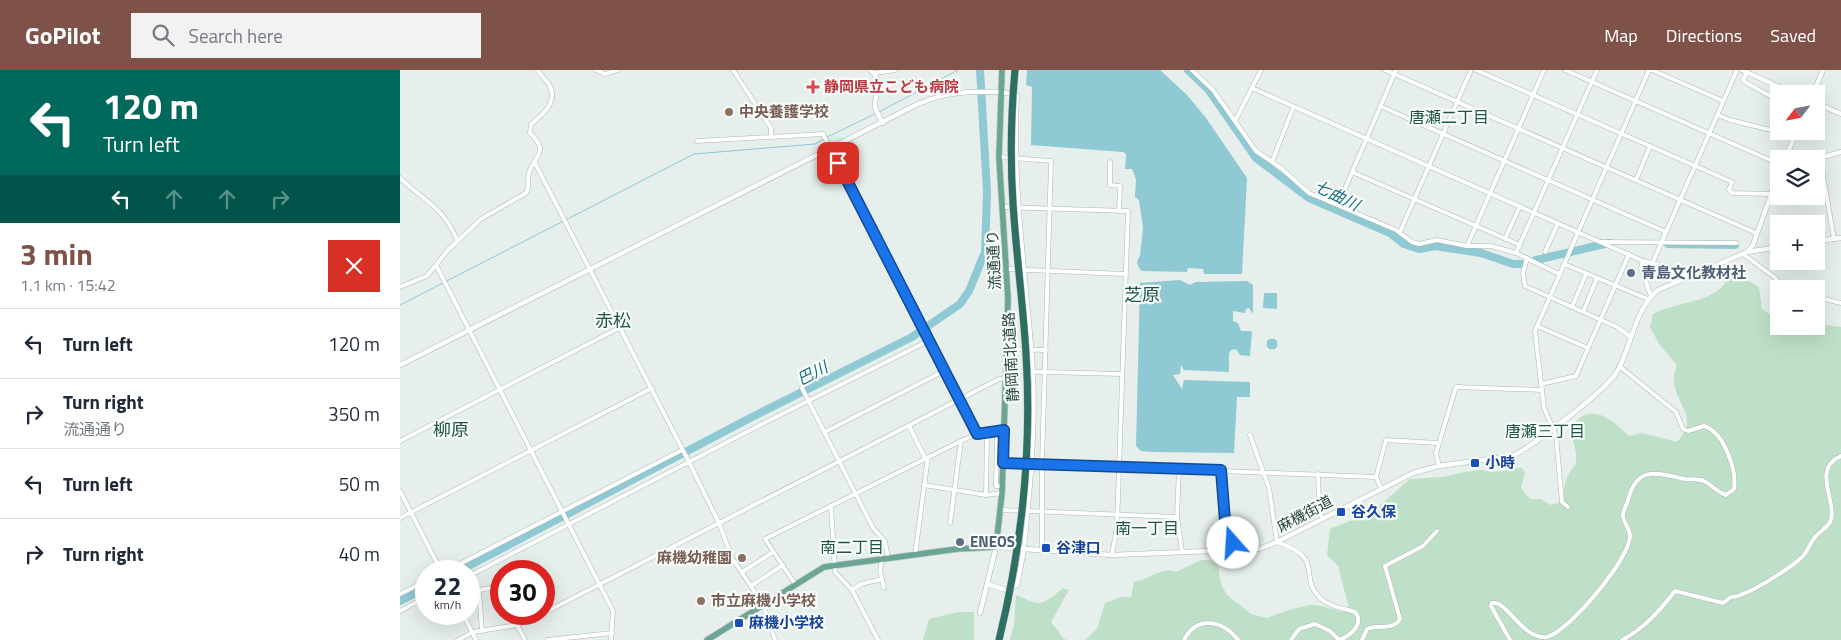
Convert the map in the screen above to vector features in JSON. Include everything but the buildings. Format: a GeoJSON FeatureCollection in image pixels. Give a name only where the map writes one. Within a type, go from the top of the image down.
{"type":"FeatureCollection","features":[{"type":"Feature","properties":{"kind":"highway","name":"静岡南北道路"},"geometry":{"type":"LineString","coordinates":[[1000,640],[1020,533],[1028,430],[1026,348],[1012,180],[1016,70]]}},
{"type":"Feature","properties":{"kind":"main road","name":"流通通り"},"geometry":{"type":"LineString","coordinates":[[996,547],[1001,510],[1007,349],[1008,269],[999,157],[1000,92],[1004,70]]}},
{"type":"Feature","properties":{"kind":"main road","name":"麻機街道"},"geometry":{"type":"LineString","coordinates":[[707,640],[816,570],[834,565],[996,547]]}},
{"type":"Feature","properties":{"kind":"street"},"geometry":{"type":"LineString","coordinates":[[400,287],[427,276],[457,240],[481,219],[526,193],[529,188],[529,172],[535,163],[540,147],[530,129],[531,124],[550,106],[552,99],[552,90],[538,70]]}},
{"type":"Feature","properties":{"kind":"street"},"geometry":{"type":"LineString","coordinates":[[596,70],[605,74],[618,70]]}},
{"type":"Feature","properties":{"kind":"street"},"geometry":{"type":"LineString","coordinates":[[733,70],[771,128],[771,136]]}},
{"type":"Feature","properties":{"kind":"street"},"geometry":{"type":"LineString","coordinates":[[883,123],[875,108],[878,83],[872,72],[895,70]]}},
{"type":"Feature","properties":{"kind":"street"},"geometry":{"type":"LineString","coordinates":[[1192,70],[1213,90],[1256,150],[1308,193],[1400,232],[1407,239],[1419,244],[1437,240],[1467,246],[1491,246],[1516,253],[1559,274]]}},
{"type":"Feature","properties":{"kind":"street"},"geometry":{"type":"LineString","coordinates":[[1235,121],[1261,70]]}},
{"type":"Feature","properties":{"kind":"street"},"geometry":{"type":"LineString","coordinates":[[1384,70],[1396,72],[1457,102],[1756,233]]}},
{"type":"Feature","properties":{"kind":"street"},"geometry":{"type":"LineString","coordinates":[[1400,232],[1471,70]]}},
{"type":"Feature","properties":{"kind":"street"},"geometry":{"type":"LineString","coordinates":[[1476,70],[1732,182],[1729,190],[1732,193],[1769,194],[1752,245],[1745,253]]}},
{"type":"Feature","properties":{"kind":"street"},"geometry":{"type":"LineString","coordinates":[[1467,246],[1544,70]]}},
{"type":"Feature","properties":{"kind":"street"},"geometry":{"type":"LineString","coordinates":[[1566,70],[1770,160]]}},
{"type":"Feature","properties":{"kind":"street"},"geometry":{"type":"LineString","coordinates":[[1516,253],[1597,70]]}},
{"type":"Feature","properties":{"kind":"street"},"geometry":{"type":"LineString","coordinates":[[1568,507],[1562,502],[1558,446],[1554,428],[1546,414],[1536,326],[1620,133],[1650,70],[1723,101]]}},
{"type":"Feature","properties":{"kind":"street"},"geometry":{"type":"LineString","coordinates":[[1652,264],[1737,70]]}},
{"type":"Feature","properties":{"kind":"street"},"geometry":{"type":"LineString","coordinates":[[1817,85],[1824,70]]}},
{"type":"Feature","properties":{"kind":"street"},"geometry":{"type":"LineString","coordinates":[[1770,96],[1745,82],[1743,80],[1745,71],[1775,85]]}},
{"type":"Feature","properties":{"kind":"street"},"geometry":{"type":"LineString","coordinates":[[1338,205],[1396,72]]}},
{"type":"Feature","properties":{"kind":"street"},"geometry":{"type":"LineString","coordinates":[[1252,88],[1293,108],[1643,261],[1668,267],[1689,276]]}},
{"type":"Feature","properties":{"kind":"street"},"geometry":{"type":"LineString","coordinates":[[400,366],[591,268],[930,99],[944,94],[973,91],[1017,95],[1016,158],[1018,207],[1033,372],[1031,464],[1024,549],[1017,584],[1006,590],[987,584]]}},
{"type":"Feature","properties":{"kind":"street"},"geometry":{"type":"LineString","coordinates":[[1380,106],[1666,232]]}},
{"type":"Feature","properties":{"kind":"street"},"geometry":{"type":"LineString","coordinates":[[1825,107],[1841,114]]}},
{"type":"Feature","properties":{"kind":"street"},"geometry":{"type":"LineString","coordinates":[[1272,162],[1293,108]]}},
{"type":"Feature","properties":{"kind":"street"},"geometry":{"type":"LineString","coordinates":[[1718,114],[1730,120],[1770,128]]}},
{"type":"Feature","properties":{"kind":"street"},"geometry":{"type":"LineString","coordinates":[[697,141],[823,134],[928,342],[977,434]]}},
{"type":"Feature","properties":{"kind":"street"},"geometry":{"type":"LineString","coordinates":[[1636,180],[1650,146]]}},
{"type":"Feature","properties":{"kind":"street"},"geometry":{"type":"LineString","coordinates":[[1825,157],[1841,152]]}},
{"type":"Feature","properties":{"kind":"street"},"geometry":{"type":"LineString","coordinates":[[999,157],[1052,161],[1044,373],[1042,551]]}},
{"type":"Feature","properties":{"kind":"street"},"geometry":{"type":"LineString","coordinates":[[1110,162],[1110,185],[1120,186],[1119,211]]}},
{"type":"Feature","properties":{"kind":"street"},"geometry":{"type":"LineString","coordinates":[[535,163],[591,268],[689,462],[719,523],[732,558],[762,604],[775,640]]}},
{"type":"Feature","properties":{"kind":"street"},"geometry":{"type":"LineString","coordinates":[[1352,172],[1520,245]]}},
{"type":"Feature","properties":{"kind":"street"},"geometry":{"type":"LineString","coordinates":[[400,178],[416,193],[432,202],[449,221],[457,240]]}},
{"type":"Feature","properties":{"kind":"street"},"geometry":{"type":"LineString","coordinates":[[1825,194],[1834,239]]}},
{"type":"Feature","properties":{"kind":"street"},"geometry":{"type":"LineString","coordinates":[[1505,239],[1520,206]]}},
{"type":"Feature","properties":{"kind":"street"},"geometry":{"type":"LineString","coordinates":[[1003,207],[1128,211],[1117,466],[1117,526],[1112,555]]}},
{"type":"Feature","properties":{"kind":"street"},"geometry":{"type":"LineString","coordinates":[[1545,252],[1558,223]]}},
{"type":"Feature","properties":{"kind":"street"},"geometry":{"type":"LineString","coordinates":[[1825,240],[1841,238]]}},
{"type":"Feature","properties":{"kind":"street"},"geometry":{"type":"LineString","coordinates":[[1600,242],[1737,243]]}},
{"type":"Feature","properties":{"kind":"street"},"geometry":{"type":"LineString","coordinates":[[1650,297],[1658,290],[1745,253],[1770,249]]}},
{"type":"Feature","properties":{"kind":"street"},"geometry":{"type":"LineString","coordinates":[[1745,253],[1777,280]]}},
{"type":"Feature","properties":{"kind":"street"},"geometry":{"type":"LineString","coordinates":[[1542,384],[1576,376],[1629,254]]}},
{"type":"Feature","properties":{"kind":"street"},"geometry":{"type":"LineString","coordinates":[[1527,258],[1523,273],[1525,286],[1601,320],[1631,336]]}},
{"type":"Feature","properties":{"kind":"street"},"geometry":{"type":"LineString","coordinates":[[1643,261],[1641,268],[1650,297]]}},
{"type":"Feature","properties":{"kind":"street"},"geometry":{"type":"LineString","coordinates":[[1564,264],[1615,286],[1650,297]]}},
{"type":"Feature","properties":{"kind":"street"},"geometry":{"type":"LineString","coordinates":[[436,265],[614,611],[611,640]]}},
{"type":"Feature","properties":{"kind":"street"},"geometry":{"type":"LineString","coordinates":[[1008,269],[1125,274]]}},
{"type":"Feature","properties":{"kind":"street"},"geometry":{"type":"LineString","coordinates":[[1572,307],[1586,274]]}},
{"type":"Feature","properties":{"kind":"street"},"geometry":{"type":"LineString","coordinates":[[1583,312],[1597,278]]}},
{"type":"Feature","properties":{"kind":"street","name":"麻機街道"},"geometry":{"type":"LineString","coordinates":[[996,547],[1112,555],[1259,549],[1277,542],[1413,473],[1439,466],[1512,456],[1554,428],[1613,377],[1650,297]]}},
{"type":"Feature","properties":{"kind":"street"},"geometry":{"type":"LineString","coordinates":[[1825,299],[1841,303]]}},
{"type":"Feature","properties":{"kind":"street"},"geometry":{"type":"LineString","coordinates":[[1536,326],[1588,348]]}},
{"type":"Feature","properties":{"kind":"street"},"geometry":{"type":"LineString","coordinates":[[400,441],[621,327]]}},
{"type":"Feature","properties":{"kind":"street"},"geometry":{"type":"LineString","coordinates":[[480,570],[689,462],[928,342]]}},
{"type":"Feature","properties":{"kind":"street"},"geometry":{"type":"LineString","coordinates":[[1007,349],[1046,350]]}},
{"type":"Feature","properties":{"kind":"street"},"geometry":{"type":"LineString","coordinates":[[1510,640],[1491,606],[1492,603],[1500,604],[1525,632],[1537,638],[1544,638],[1558,632],[1573,619],[1602,586],[1628,544],[1630,537],[1623,515],[1633,484],[1643,477],[1660,472],[1687,479],[1697,479],[1726,496],[1734,489],[1735,484],[1728,454],[1716,432],[1704,426],[1688,431],[1683,429],[1676,412],[1619,366]]}},
{"type":"Feature","properties":{"kind":"street"},"geometry":{"type":"LineString","coordinates":[[1006,371],[1122,374]]}},
{"type":"Feature","properties":{"kind":"street"},"geometry":{"type":"LineString","coordinates":[[825,432],[944,372]]}},
{"type":"Feature","properties":{"kind":"street"},"geometry":{"type":"LineString","coordinates":[[555,607],[959,400],[1006,378]]}},
{"type":"Feature","properties":{"kind":"street"},"geometry":{"type":"LineString","coordinates":[[1439,466],[1436,453],[1438,443],[1456,387],[1542,390]]}},
{"type":"Feature","properties":{"kind":"street"},"geometry":{"type":"LineString","coordinates":[[400,518],[652,388]]}},
{"type":"Feature","properties":{"kind":"street"},"geometry":{"type":"LineString","coordinates":[[802,388],[873,528],[885,540],[882,579],[884,588]]}},
{"type":"Feature","properties":{"kind":"street"},"geometry":{"type":"LineString","coordinates":[[909,426],[926,458],[916,555]]}},
{"type":"Feature","properties":{"kind":"street"},"geometry":{"type":"LineString","coordinates":[[796,584],[765,539],[960,441],[977,434],[1004,430]]}},
{"type":"Feature","properties":{"kind":"street"},"geometry":{"type":"LineString","coordinates":[[997,431],[996,486],[1002,490]]}},
{"type":"Feature","properties":{"kind":"street"},"geometry":{"type":"LineString","coordinates":[[986,495],[987,433]]}},
{"type":"Feature","properties":{"kind":"street"},"geometry":{"type":"LineString","coordinates":[[1250,435],[1270,494],[1277,542],[1296,550],[1307,559],[1315,591],[1323,600],[1334,606],[1355,612],[1358,615],[1359,620],[1350,638],[1339,640],[1330,631],[1315,624],[1299,630],[1291,640]]}},
{"type":"Feature","properties":{"kind":"street"},"geometry":{"type":"LineString","coordinates":[[1381,488],[1376,477],[1386,440],[1438,443]]}},
{"type":"Feature","properties":{"kind":"street"},"geometry":{"type":"LineString","coordinates":[[950,523],[960,441]]}},
{"type":"Feature","properties":{"kind":"street"},"geometry":{"type":"LineString","coordinates":[[467,560],[682,450]]}},
{"type":"Feature","properties":{"kind":"street"},"geometry":{"type":"LineString","coordinates":[[1622,640],[1639,630],[1654,613],[1665,606],[1675,591],[1723,603],[1731,597],[1739,597],[1769,581],[1802,558],[1816,536],[1829,524],[1832,514],[1827,495],[1827,475],[1832,461],[1841,456]]}},
{"type":"Feature","properties":{"kind":"street"},"geometry":{"type":"LineString","coordinates":[[1003,463],[1376,477]]}},
{"type":"Feature","properties":{"kind":"street"},"geometry":{"type":"LineString","coordinates":[[1179,469],[1177,517],[1182,551]]}},
{"type":"Feature","properties":{"kind":"street"},"geometry":{"type":"LineString","coordinates":[[1221,470],[1225,521],[1233,543],[1232,550]]}},
{"type":"Feature","properties":{"kind":"street"},"geometry":{"type":"LineString","coordinates":[[1318,474],[1322,519]]}},
{"type":"Feature","properties":{"kind":"street"},"geometry":{"type":"LineString","coordinates":[[924,485],[986,495],[1002,490]]}},
{"type":"Feature","properties":{"kind":"street"},"geometry":{"type":"LineString","coordinates":[[400,491],[435,560]]}},
{"type":"Feature","properties":{"kind":"street"},"geometry":{"type":"LineString","coordinates":[[831,506],[835,572],[852,590],[878,640]]}},
{"type":"Feature","properties":{"kind":"street"},"geometry":{"type":"LineString","coordinates":[[1001,510],[1177,517]]}},
{"type":"Feature","properties":{"kind":"street"},"geometry":{"type":"LineString","coordinates":[[1362,640],[1367,629],[1375,626],[1396,625],[1400,619],[1385,566],[1423,546],[1436,531]]}},
{"type":"Feature","properties":{"kind":"street"},"geometry":{"type":"LineString","coordinates":[[980,613],[996,547]]}},
{"type":"Feature","properties":{"kind":"street"},"geometry":{"type":"LineString","coordinates":[[742,572],[773,552]]}},
{"type":"Feature","properties":{"kind":"street"},"geometry":{"type":"LineString","coordinates":[[751,586],[783,565]]}},
{"type":"Feature","properties":{"kind":"street"},"geometry":{"type":"LineString","coordinates":[[852,590],[861,584],[882,579]]}},
{"type":"Feature","properties":{"kind":"street"},"geometry":{"type":"LineString","coordinates":[[400,594],[415,586]]}},
{"type":"Feature","properties":{"kind":"street"},"geometry":{"type":"LineString","coordinates":[[400,611],[415,603]]}},
{"type":"Feature","properties":{"kind":"street"},"geometry":{"type":"LineString","coordinates":[[480,610],[482,631]]}},
{"type":"Feature","properties":{"kind":"street"},"geometry":{"type":"LineString","coordinates":[[1184,640],[1193,628],[1208,621],[1226,628],[1238,640]]}},
{"type":"Feature","properties":{"kind":"street"},"geometry":{"type":"LineString","coordinates":[[469,625],[476,640]]}},
{"type":"Feature","properties":{"kind":"street"},"geometry":{"type":"LineString","coordinates":[[458,640],[473,632],[518,625],[525,640]]}},
{"type":"Feature","properties":{"kind":"street"},"geometry":{"type":"LineString","coordinates":[[547,640],[612,633]]}},
{"type":"Feature","properties":{"kind":"green space"},"geometry":{"type":"Polygon","coordinates":[[[1732,271],[1759,287],[1762,309],[1770,315],[1770,335],[1825,335],[1825,325],[1841,327],[1841,640],[1085,640],[1097,629],[1105,603],[1121,597],[1131,597],[1134,582],[1161,572],[1176,572],[1201,560],[1211,560],[1218,566],[1221,584],[1227,595],[1251,614],[1267,618],[1313,605],[1345,612],[1349,608],[1338,566],[1327,555],[1330,529],[1360,517],[1364,520],[1380,514],[1378,507],[1410,479],[1442,477],[1481,470],[1492,472],[1505,471],[1509,467],[1522,468],[1525,473],[1521,488],[1530,499],[1541,499],[1551,505],[1558,503],[1564,496],[1564,487],[1567,479],[1576,464],[1576,453],[1570,428],[1585,415],[1600,415],[1607,418],[1629,436],[1642,433],[1677,442],[1687,426],[1687,420],[1674,384],[1677,365],[1659,344],[1650,327],[1653,314],[1670,307],[1698,300],[1715,292],[1723,285],[1732,271]]]}},
{"type":"Feature","properties":{"kind":"green space"},"geometry":{"type":"Polygon","coordinates":[[[1063,588],[1069,590],[1051,622],[1064,639],[1068,640],[1010,640],[1014,624],[1016,595],[1036,603],[1041,603],[1050,599],[1063,588]]]}},
{"type":"Feature","properties":{"kind":"green space"},"geometry":{"type":"Polygon","coordinates":[[[958,612],[974,612],[974,640],[923,640],[929,619],[958,612]]]}},
{"type":"Feature","properties":{"kind":"water"},"geometry":{"type":"Polygon","coordinates":[[[1027,70],[1160,70],[1187,95],[1206,118],[1247,178],[1242,274],[1204,274],[1203,269],[1188,268],[1187,272],[1142,271],[1137,262],[1140,255],[1143,228],[1139,200],[1135,197],[1136,179],[1132,169],[1125,169],[1126,154],[1123,152],[1031,145],[1032,87],[1026,85],[1027,70]]]}},
{"type":"Feature","properties":{"kind":"water"},"geometry":{"type":"Polygon","coordinates":[[[1180,280],[1190,285],[1196,282],[1247,281],[1253,285],[1253,314],[1249,308],[1246,309],[1245,313],[1233,311],[1233,321],[1238,323],[1241,331],[1252,331],[1250,356],[1240,355],[1236,349],[1231,350],[1229,354],[1229,372],[1184,370],[1181,365],[1180,374],[1173,375],[1182,389],[1184,380],[1250,382],[1250,397],[1237,397],[1234,453],[1153,452],[1141,451],[1136,446],[1140,283],[1180,280]]]}},
{"type":"Feature","properties":{"kind":"water"},"geometry":{"type":"Polygon","coordinates":[[[1264,293],[1277,293],[1277,309],[1263,308],[1264,293]]]}},
{"type":"Feature","properties":{"kind":"water"},"geometry":{"type":"Polygon","coordinates":[[[1272,338],[1278,344],[1272,350],[1266,344],[1272,338]]]}},
{"type":"Feature","properties":{"kind":"waterway"},"geometry":{"type":"LineString","coordinates":[[879,112],[958,70]]}},
{"type":"Feature","properties":{"kind":"waterway","name":"巴川"},"geometry":{"type":"LineString","coordinates":[[480,560],[752,417],[912,337],[960,304],[969,291],[985,252],[987,192],[980,70]]}},
{"type":"Feature","properties":{"kind":"waterway","name":"七曲川"},"geometry":{"type":"LineString","coordinates":[[1188,70],[1208,89],[1256,158],[1309,198],[1390,233],[1404,244],[1419,249],[1435,246],[1481,253],[1513,264],[1521,264]]}},
{"type":"Feature","properties":{"kind":"waterway"},"geometry":{"type":"LineString","coordinates":[[827,137],[875,114]]}},
{"type":"Feature","properties":{"kind":"waterway"},"geometry":{"type":"LineString","coordinates":[[400,305],[694,154],[815,144],[824,139]]}},
{"type":"Feature","properties":{"kind":"waterway","name":"七曲川"},"geometry":{"type":"LineString","coordinates":[[1536,260],[1609,243]]}},
{"type":"Feature","properties":{"kind":"waterway","name":"七曲川"},"geometry":{"type":"LineString","coordinates":[[1668,244],[1735,245]]}},
{"type":"Feature","properties":{"kind":"waterway","name":"巴川"},"geometry":{"type":"LineString","coordinates":[[400,601],[415,594]]}},
{"type":"Feature","properties":{"kind":"place","name":"静岡県立こども病院"},"geometry":{"type":"Point","coordinates":[813,87]}},
{"type":"Feature","properties":{"kind":"place","name":"中央養護学校"},"geometry":{"type":"Point","coordinates":[729,112]}},
{"type":"Feature","properties":{"kind":"place","name":"青島文化教材社"},"geometry":{"type":"Point","coordinates":[1631,273]}},
{"type":"Feature","properties":{"kind":"place","name":"小時"},"geometry":{"type":"Point","coordinates":[1475,463]}},
{"type":"Feature","properties":{"kind":"place","name":"谷久保"},"geometry":{"type":"Point","coordinates":[1341,512]}},
{"type":"Feature","properties":{"kind":"place","name":"ENEOS"},"geometry":{"type":"Point","coordinates":[960,542]}},
{"type":"Feature","properties":{"kind":"place","name":"谷津口"},"geometry":{"type":"Point","coordinates":[1046,548]}},
{"type":"Feature","properties":{"kind":"place","name":"麻機幼稚園"},"geometry":{"type":"Point","coordinates":[742,558]}},
{"type":"Feature","properties":{"kind":"place","name":"市立麻機小学校"},"geometry":{"type":"Point","coordinates":[701,601]}},
{"type":"Feature","properties":{"kind":"place","name":"麻機小学校"},"geometry":{"type":"Point","coordinates":[739,623]}},
{"type":"Feature","properties":{"kind":"district","name":"唐瀬二丁目"},"geometry":{"type":"Point","coordinates":[1449,117]}},
{"type":"Feature","properties":{"kind":"district","name":"芝原"},"geometry":{"type":"Point","coordinates":[1142,295]}},
{"type":"Feature","properties":{"kind":"district","name":"赤松"},"geometry":{"type":"Point","coordinates":[613,321]}},
{"type":"Feature","properties":{"kind":"district","name":"柳原"},"geometry":{"type":"Point","coordinates":[451,430]}},
{"type":"Feature","properties":{"kind":"district","name":"唐瀬三丁目"},"geometry":{"type":"Point","coordinates":[1545,431]}},
{"type":"Feature","properties":{"kind":"district","name":"南一丁目"},"geometry":{"type":"Point","coordinates":[1147,528]}},
{"type":"Feature","properties":{"kind":"district","name":"南二丁目"},"geometry":{"type":"Point","coordinates":[852,547]}},
{"type":"Feature","properties":{"kind":"route"},"geometry":{"type":"LineString","coordinates":[[838,163],[857,204],[977,434],[1004,430],[1003,463],[1221,470],[1225,521],[1233,543]]}}]}
